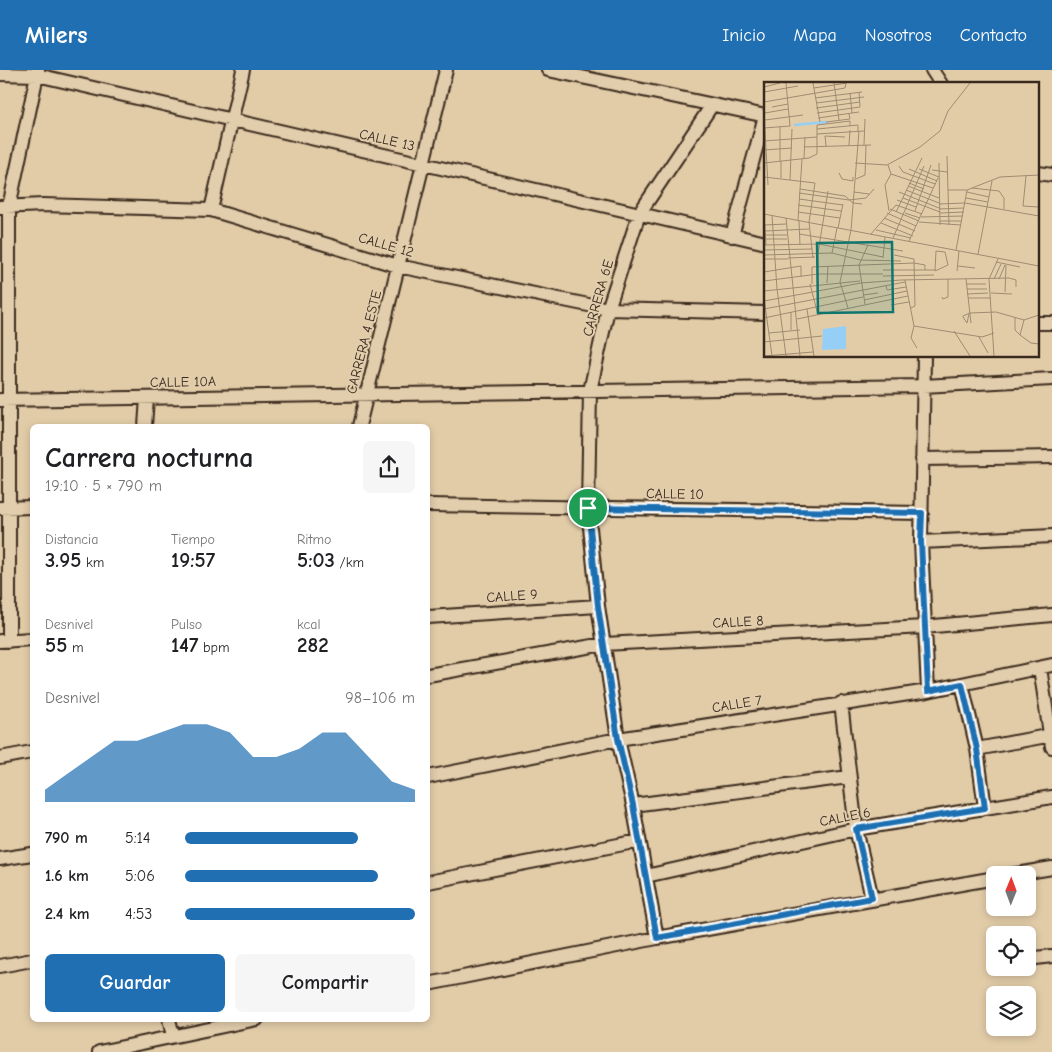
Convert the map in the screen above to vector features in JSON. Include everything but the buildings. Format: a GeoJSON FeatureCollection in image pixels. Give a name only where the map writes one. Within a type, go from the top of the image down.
{"type":"FeatureCollection","features":[{"type":"Feature","properties":{"kind":"street"},"geometry":{"type":"LineString","coordinates":[[210,210],[243,70]]}},
{"type":"Feature","properties":{"kind":"street","name":"CARRERA 4 ESTE"},"geometry":{"type":"LineString","coordinates":[[360,424],[446,70]]}},
{"type":"Feature","properties":{"kind":"street"},"geometry":{"type":"LineString","coordinates":[[548,70],[567,72],[764,116]]}},
{"type":"Feature","properties":{"kind":"street"},"geometry":{"type":"LineString","coordinates":[[932,70],[940,82]]}},
{"type":"Feature","properties":{"kind":"street"},"geometry":{"type":"LineString","coordinates":[[30,639],[4,641],[5,207],[38,72]]}},
{"type":"Feature","properties":{"kind":"street","name":"CALLE 13"},"geometry":{"type":"LineString","coordinates":[[0,74],[38,72],[231,120],[764,243]]}},
{"type":"Feature","properties":{"kind":"street","name":"CARRERA 6E"},"geometry":{"type":"LineString","coordinates":[[657,938],[633,805],[618,739],[598,606],[588,508],[590,391],[608,309],[639,214],[712,105]]}},
{"type":"Feature","properties":{"kind":"street"},"geometry":{"type":"LineString","coordinates":[[732,236],[764,123]]}},
{"type":"Feature","properties":{"kind":"street","name":"CALLE 12"},"geometry":{"type":"LineString","coordinates":[[5,207],[43,205],[210,210],[398,266],[608,309],[764,313]]}},
{"type":"Feature","properties":{"kind":"street"},"geometry":{"type":"LineString","coordinates":[[924,358],[921,542],[928,691]]}},
{"type":"Feature","properties":{"kind":"street","name":"CALLE 10A"},"geometry":{"type":"LineString","coordinates":[[5,400],[923,386],[1052,379]]}},
{"type":"Feature","properties":{"kind":"street"},"geometry":{"type":"LineString","coordinates":[[145,424],[148,398]]}},
{"type":"Feature","properties":{"kind":"street"},"geometry":{"type":"LineString","coordinates":[[922,459],[1052,457]]}},
{"type":"Feature","properties":{"kind":"street","name":"CALLE 10"},"geometry":{"type":"LineString","coordinates":[[430,505],[922,513]]}},
{"type":"Feature","properties":{"kind":"street"},"geometry":{"type":"LineString","coordinates":[[4,508],[30,507]]}},
{"type":"Feature","properties":{"kind":"street"},"geometry":{"type":"LineString","coordinates":[[921,542],[1052,536]]}},
{"type":"Feature","properties":{"kind":"street","name":"CALLE 9"},"geometry":{"type":"LineString","coordinates":[[430,617],[598,606]]}},
{"type":"Feature","properties":{"kind":"street","name":"CALLE 8"},"geometry":{"type":"LineString","coordinates":[[430,675],[604,644],[924,627],[1052,615]]}},
{"type":"Feature","properties":{"kind":"street"},"geometry":{"type":"LineString","coordinates":[[977,749],[1051,739],[1046,666]]}},
{"type":"Feature","properties":{"kind":"street","name":"CALLE 7"},"geometry":{"type":"LineString","coordinates":[[430,777],[618,739],[928,691],[1046,666]]}},
{"type":"Feature","properties":{"kind":"street"},"geometry":{"type":"LineString","coordinates":[[962,684],[977,749],[985,808]]}},
{"type":"Feature","properties":{"kind":"street"},"geometry":{"type":"LineString","coordinates":[[841,703],[856,829],[872,898]]}},
{"type":"Feature","properties":{"kind":"street"},"geometry":{"type":"LineString","coordinates":[[0,758],[30,752]]}},
{"type":"Feature","properties":{"kind":"street"},"geometry":{"type":"LineString","coordinates":[[633,805],[849,777]]}},
{"type":"Feature","properties":{"kind":"street","name":"CALLE 6"},"geometry":{"type":"LineString","coordinates":[[646,876],[856,829],[1052,797]]}},
{"type":"Feature","properties":{"kind":"street"},"geometry":{"type":"LineString","coordinates":[[430,882],[640,841]]}},
{"type":"Feature","properties":{"kind":"street"},"geometry":{"type":"LineString","coordinates":[[0,859],[30,854]]}},
{"type":"Feature","properties":{"kind":"street"},"geometry":{"type":"LineString","coordinates":[[1036,871],[1052,868]]}},
{"type":"Feature","properties":{"kind":"street"},"geometry":{"type":"LineString","coordinates":[[430,984],[657,938],[872,898],[986,879]]}},
{"type":"Feature","properties":{"kind":"street"},"geometry":{"type":"LineString","coordinates":[[1036,958],[1052,956]]}},
{"type":"Feature","properties":{"kind":"street"},"geometry":{"type":"LineString","coordinates":[[0,966],[30,960]]}},
{"type":"Feature","properties":{"kind":"street"},"geometry":{"type":"LineString","coordinates":[[170,1022],[173,1036]]}},
{"type":"Feature","properties":{"kind":"street"},"geometry":{"type":"LineString","coordinates":[[99,1052],[242,1022]]}},
{"type":"Feature","properties":{"kind":"route"},"geometry":{"type":"LineString","coordinates":[[588,508],[922,513],[921,542],[928,691],[962,684],[977,749],[985,808],[856,829],[872,898],[657,938],[633,805],[618,739],[598,606],[588,508]]}}]}
